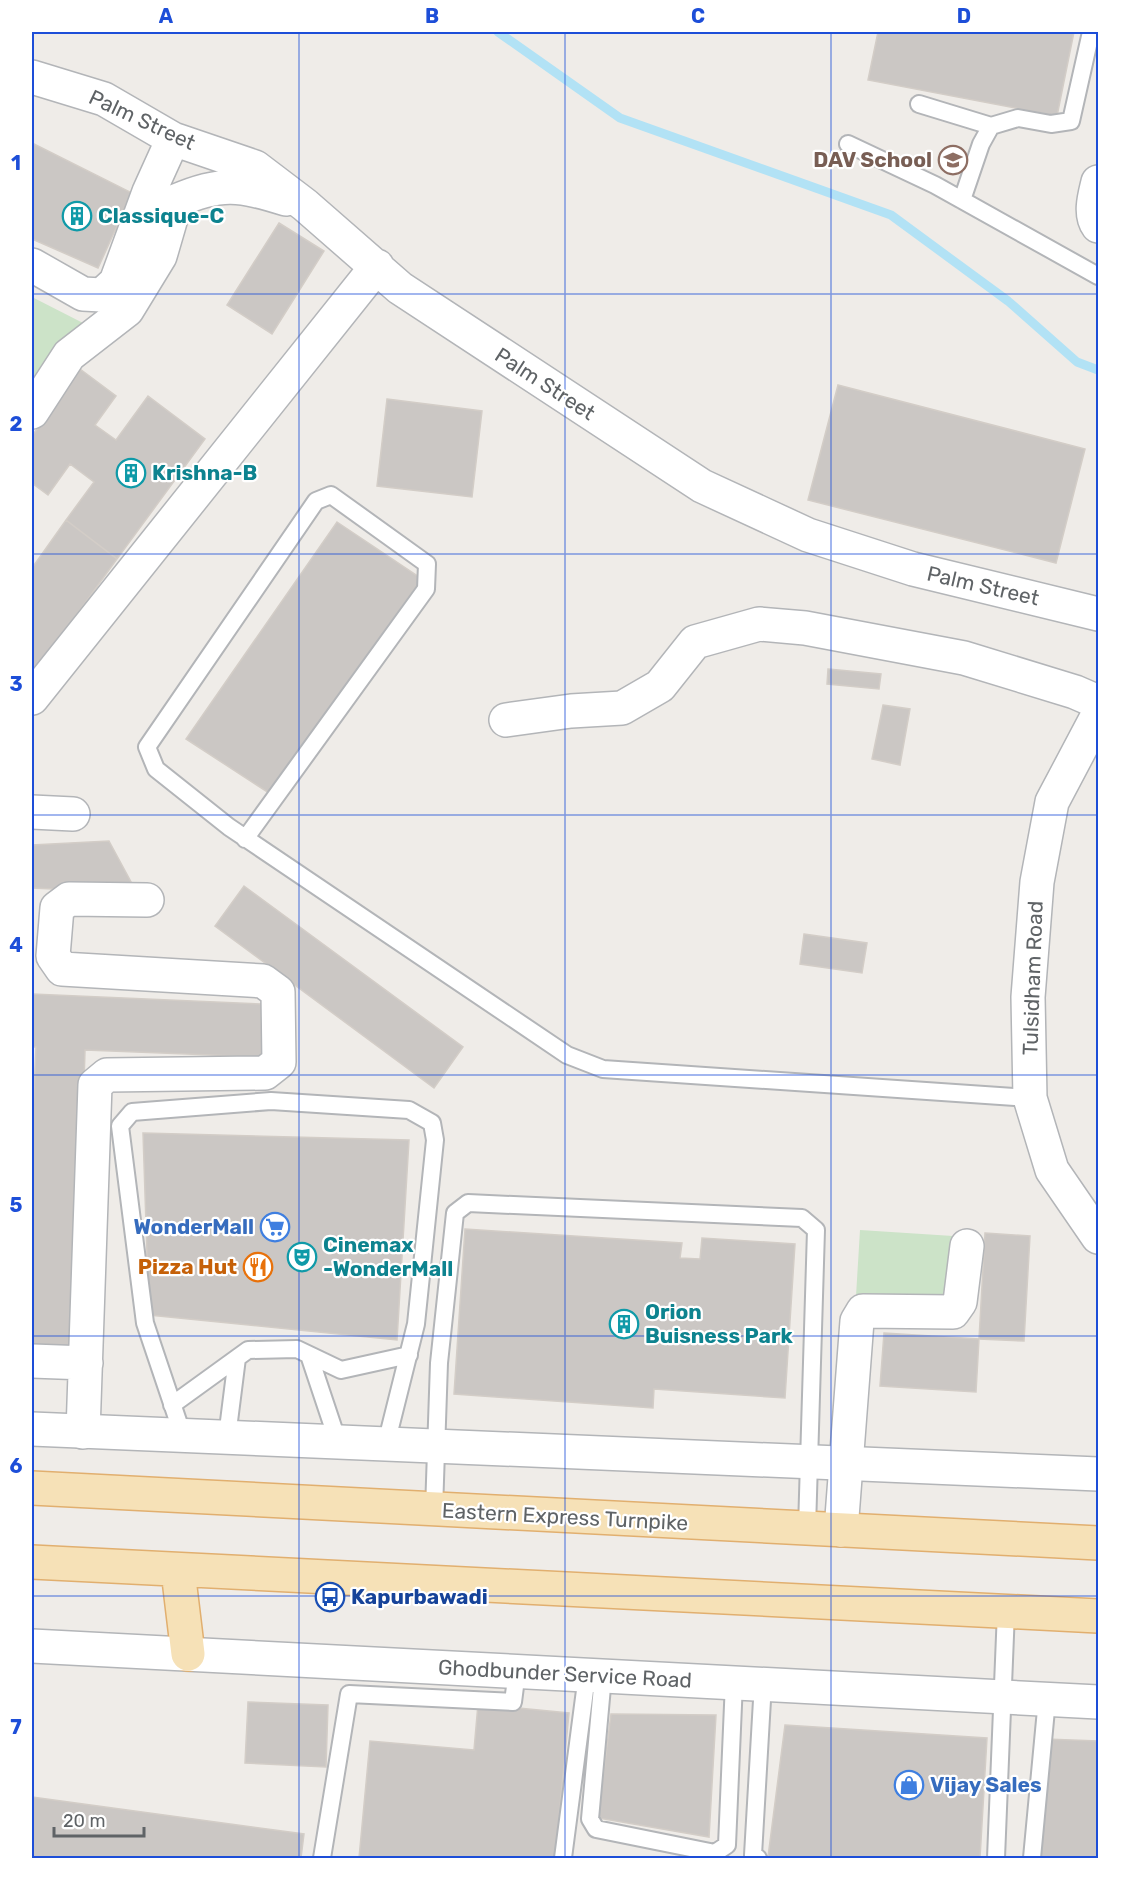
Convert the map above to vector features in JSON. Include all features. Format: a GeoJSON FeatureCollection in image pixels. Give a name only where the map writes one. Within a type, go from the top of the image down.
{"type":"FeatureCollection","features":[{"type":"Feature","properties":{"kind":"main road","name":"Eastern Express Turnpike"},"geometry":{"type":"LineString","coordinates":[[32,1488],[1098,1543]]}},
{"type":"Feature","properties":{"kind":"main road"},"geometry":{"type":"LineString","coordinates":[[32,1562],[1098,1616]]}},
{"type":"Feature","properties":{"kind":"main road"},"geometry":{"type":"LineString","coordinates":[[178,1571],[188,1654]]}},
{"type":"Feature","properties":{"kind":"street","name":"Palm Street"},"geometry":{"type":"LineString","coordinates":[[32,77],[104,99],[172,139],[255,167],[305,205],[400,288],[702,486],[808,536],[903,566],[1098,614]]}},
{"type":"Feature","properties":{"kind":"street"},"geometry":{"type":"LineString","coordinates":[[32,265],[83,294],[102,295],[116,282],[149,192],[172,139]]}},
{"type":"Feature","properties":{"kind":"street"},"geometry":{"type":"LineString","coordinates":[[1098,182],[1093,200],[1095,221],[1098,226]]}},
{"type":"Feature","properties":{"kind":"street"},"geometry":{"type":"LineString","coordinates":[[32,412],[69,355],[127,310],[160,256],[176,201],[206,188],[249,187],[305,205]]}},
{"type":"Feature","properties":{"kind":"street"},"geometry":{"type":"LineString","coordinates":[[32,698],[377,266]]}},
{"type":"Feature","properties":{"kind":"street"},"geometry":{"type":"LineString","coordinates":[[506,720],[571,711],[622,708],[660,686],[695,642],[759,624],[805,628],[964,658],[1075,692],[1098,702]]}},
{"type":"Feature","properties":{"kind":"street","name":"Tulsidham Road"},"geometry":{"type":"LineString","coordinates":[[1098,715],[1052,802],[1037,882],[1028,997],[1030,1098],[1052,1170],[1098,1237]]}},
{"type":"Feature","properties":{"kind":"street"},"geometry":{"type":"LineString","coordinates":[[32,812],[73,814]]}},
{"type":"Feature","properties":{"kind":"street"},"geometry":{"type":"LineString","coordinates":[[83,1432],[95,1085],[107,1075],[265,1073],[279,1062],[278,992],[263,981],[62,969],[53,956],[57,908],[69,899],[147,900]]}},
{"type":"Feature","properties":{"kind":"street"},"geometry":{"type":"LineString","coordinates":[[841,1530],[857,1321],[863,1311],[953,1312],[960,1302],[966,1246]]}},
{"type":"Feature","properties":{"kind":"street"},"geometry":{"type":"LineString","coordinates":[[32,1361],[86,1363]]}},
{"type":"Feature","properties":{"kind":"street"},"geometry":{"type":"LineString","coordinates":[[32,1429],[1098,1474]]}},
{"type":"Feature","properties":{"kind":"street","name":"Ghodbunder Service Road"},"geometry":{"type":"LineString","coordinates":[[32,1646],[1098,1702]]}},
{"type":"Feature","properties":{"kind":"lane"},"geometry":{"type":"LineString","coordinates":[[918,104],[991,126],[1018,118],[1052,124],[1071,121],[1091,32]]}},
{"type":"Feature","properties":{"kind":"lane"},"geometry":{"type":"LineString","coordinates":[[962,200],[981,144],[991,126]]}},
{"type":"Feature","properties":{"kind":"lane"},"geometry":{"type":"LineString","coordinates":[[848,144],[962,200],[1098,276]]}},
{"type":"Feature","properties":{"kind":"lane"},"geometry":{"type":"LineString","coordinates":[[245,839],[426,589],[427,564],[331,495],[316,501],[147,747],[156,769],[245,839],[567,1056],[603,1069],[1030,1098]]}},
{"type":"Feature","properties":{"kind":"lane"},"geometry":{"type":"LineString","coordinates":[[183,1436],[145,1323],[120,1126],[132,1112],[271,1101],[409,1110],[432,1123],[435,1140],[417,1324],[386,1444]]}},
{"type":"Feature","properties":{"kind":"lane"},"geometry":{"type":"LineString","coordinates":[[434,1510],[439,1363],[455,1213],[468,1203],[802,1218],[816,1230],[807,1528]]}},
{"type":"Feature","properties":{"kind":"lane"},"geometry":{"type":"LineString","coordinates":[[172,1405],[248,1350],[297,1349],[341,1370],[409,1355]]}},
{"type":"Feature","properties":{"kind":"lane"},"geometry":{"type":"LineString","coordinates":[[309,1355],[338,1442]]}},
{"type":"Feature","properties":{"kind":"lane"},"geometry":{"type":"LineString","coordinates":[[227,1437],[237,1358]]}},
{"type":"Feature","properties":{"kind":"lane"},"geometry":{"type":"LineString","coordinates":[[996,1858],[1006,1611]]}},
{"type":"Feature","properties":{"kind":"lane"},"geometry":{"type":"LineString","coordinates":[[322,1858],[349,1694],[513,1702],[517,1671]]}},
{"type":"Feature","properties":{"kind":"lane"},"geometry":{"type":"LineString","coordinates":[[595,1675],[590,1820],[596,1829],[715,1853],[727,1845],[749,1682]]}},
{"type":"Feature","properties":{"kind":"lane"},"geometry":{"type":"LineString","coordinates":[[563,1858],[595,1675]]}},
{"type":"Feature","properties":{"kind":"lane"},"geometry":{"type":"LineString","coordinates":[[749,1682],[753,1855],[758,1858]]}},
{"type":"Feature","properties":{"kind":"lane"},"geometry":{"type":"LineString","coordinates":[[1032,1858],[1047,1699]]}},
{"type":"Feature","properties":{"kind":"green space"},"geometry":{"type":"Polygon","coordinates":[[[32,297],[83,323],[32,394],[32,297]]]}},
{"type":"Feature","properties":{"kind":"green space"},"geometry":{"type":"Polygon","coordinates":[[[860,1230],[953,1236],[949,1301],[856,1296],[860,1230]]]}},
{"type":"Feature","properties":{"kind":"building"},"geometry":{"type":"Polygon","coordinates":[[[878,32],[1074,32],[1057,116],[868,80],[878,32]]]}},
{"type":"Feature","properties":{"kind":"building","name":"Classique-C"},"geometry":{"type":"Polygon","coordinates":[[[32,143],[132,193],[98,268],[32,239],[32,143]]]}},
{"type":"Feature","properties":{"kind":"building"},"geometry":{"type":"Polygon","coordinates":[[[279,223],[324,251],[272,334],[227,305],[279,223]]]}},
{"type":"Feature","properties":{"kind":"building","name":"Krishna-B"},"geometry":{"type":"Polygon","coordinates":[[[80,369],[116,396],[95,425],[116,440],[148,396],[205,439],[117,559],[66,520],[94,482],[70,464],[48,495],[32,483],[32,436],[80,369]]]}},
{"type":"Feature","properties":{"kind":"building"},"geometry":{"type":"Polygon","coordinates":[[[838,385],[1085,449],[1056,563],[808,500],[838,385]]]}},
{"type":"Feature","properties":{"kind":"building"},"geometry":{"type":"Polygon","coordinates":[[[387,399],[482,411],[472,497],[377,486],[387,399]]]}},
{"type":"Feature","properties":{"kind":"building"},"geometry":{"type":"Polygon","coordinates":[[[66,520],[117,559],[32,676],[32,568],[66,520]]]}},
{"type":"Feature","properties":{"kind":"building"},"geometry":{"type":"Polygon","coordinates":[[[337,522],[422,579],[269,793],[186,739],[337,522]]]}},
{"type":"Feature","properties":{"kind":"building"},"geometry":{"type":"Polygon","coordinates":[[[828,669],[881,674],[879,689],[827,684],[828,669]]]}},
{"type":"Feature","properties":{"kind":"building"},"geometry":{"type":"Polygon","coordinates":[[[883,705],[910,709],[900,765],[872,759],[883,705]]]}},
{"type":"Feature","properties":{"kind":"building"},"geometry":{"type":"Polygon","coordinates":[[[109,841],[137,893],[32,888],[32,845],[109,841]]]}},
{"type":"Feature","properties":{"kind":"building"},"geometry":{"type":"Polygon","coordinates":[[[244,886],[463,1047],[434,1088],[215,926],[244,886]]]}},
{"type":"Feature","properties":{"kind":"building"},"geometry":{"type":"Polygon","coordinates":[[[804,934],[867,943],[862,973],[800,964],[804,934]]]}},
{"type":"Feature","properties":{"kind":"building"},"geometry":{"type":"Polygon","coordinates":[[[32,994],[261,1004],[262,1057],[85,1050],[76,1349],[32,1347],[32,1133],[36,1047],[32,1047],[32,994]]]}},
{"type":"Feature","properties":{"kind":"building","name":"WonderMall"},"geometry":{"type":"Polygon","coordinates":[[[143,1133],[409,1140],[397,1340],[149,1315],[143,1133]]]}},
{"type":"Feature","properties":{"kind":"building","name":"Orion Buisness Park"},"geometry":{"type":"Polygon","coordinates":[[[465,1229],[682,1243],[680,1258],[700,1259],[702,1238],[795,1244],[785,1398],[654,1389],[653,1408],[454,1394],[465,1229]]]}},
{"type":"Feature","properties":{"kind":"building"},"geometry":{"type":"Polygon","coordinates":[[[985,1233],[1030,1236],[1024,1341],[979,1339],[985,1233]]]}},
{"type":"Feature","properties":{"kind":"building"},"geometry":{"type":"Polygon","coordinates":[[[884,1333],[979,1339],[976,1392],[880,1386],[884,1333]]]}},
{"type":"Feature","properties":{"kind":"building"},"geometry":{"type":"Polygon","coordinates":[[[248,1702],[328,1705],[326,1767],[245,1763],[248,1702]]]}},
{"type":"Feature","properties":{"kind":"building"},"geometry":{"type":"Polygon","coordinates":[[[478,1704],[569,1713],[555,1858],[359,1858],[370,1741],[474,1750],[478,1704]]]}},
{"type":"Feature","properties":{"kind":"building"},"geometry":{"type":"Polygon","coordinates":[[[611,1714],[716,1715],[709,1837],[598,1818],[611,1714]]]}},
{"type":"Feature","properties":{"kind":"building"},"geometry":{"type":"Polygon","coordinates":[[[785,1725],[987,1738],[980,1858],[768,1857],[785,1725]]]}},
{"type":"Feature","properties":{"kind":"building"},"geometry":{"type":"Polygon","coordinates":[[[1045,1739],[1098,1741],[1098,1858],[1039,1858],[1045,1739]]]}},
{"type":"Feature","properties":{"kind":"building"},"geometry":{"type":"Polygon","coordinates":[[[32,1797],[304,1834],[301,1858],[32,1858],[32,1797]]]}},
{"type":"Feature","properties":{"kind":"waterway"},"geometry":{"type":"LineString","coordinates":[[498,32],[620,118],[891,215],[1008,301],[1077,362],[1098,370]]}},
{"type":"Feature","properties":{"kind":"place","name":"DAV School"},"geometry":{"type":"Point","coordinates":[953,160]}},
{"type":"Feature","properties":{"kind":"place","name":"Classique-C"},"geometry":{"type":"Point","coordinates":[77,216]}},
{"type":"Feature","properties":{"kind":"place","name":"Krishna-B"},"geometry":{"type":"Point","coordinates":[131,473]}},
{"type":"Feature","properties":{"kind":"place","name":"WonderMall"},"geometry":{"type":"Point","coordinates":[275,1227]}},
{"type":"Feature","properties":{"kind":"place","name":"Cinemax -WonderMall"},"geometry":{"type":"Point","coordinates":[302,1257]}},
{"type":"Feature","properties":{"kind":"place","name":"Pizza Hut"},"geometry":{"type":"Point","coordinates":[258,1267]}},
{"type":"Feature","properties":{"kind":"place","name":"Orion Buisness Park"},"geometry":{"type":"Point","coordinates":[624,1324]}},
{"type":"Feature","properties":{"kind":"place","name":"Kapurbawadi"},"geometry":{"type":"Point","coordinates":[330,1597]}},
{"type":"Feature","properties":{"kind":"place","name":"Vijay Sales"},"geometry":{"type":"Point","coordinates":[909,1785]}}]}
